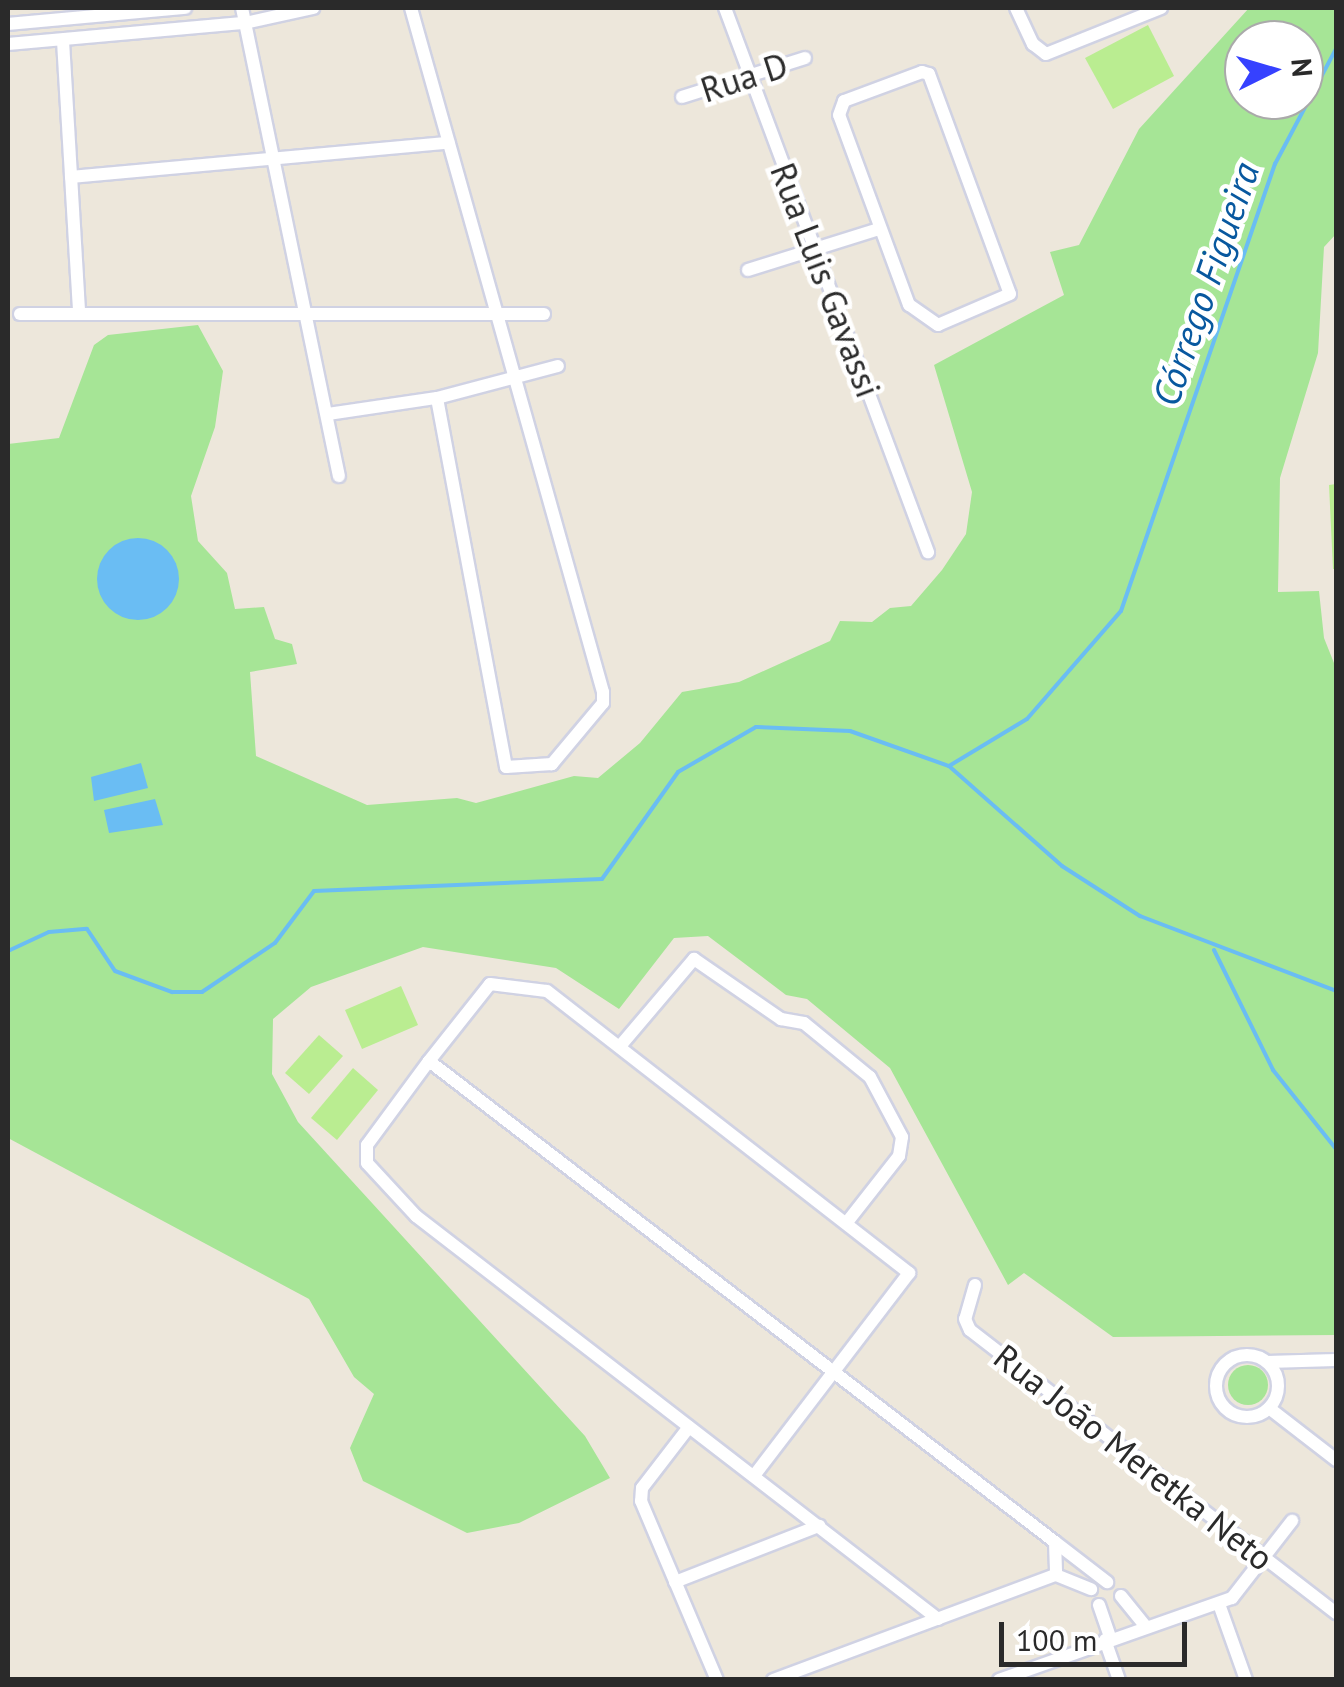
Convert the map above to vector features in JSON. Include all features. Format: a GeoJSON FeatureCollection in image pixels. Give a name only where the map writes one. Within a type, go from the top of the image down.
{"type":"FeatureCollection","features":[{"type":"Feature","properties":{"kind":"street"},"geometry":{"type":"LineString","coordinates":[[8,24],[79,14],[185,8]]}},
{"type":"Feature","properties":{"kind":"street"},"geometry":{"type":"LineString","coordinates":[[242,8],[340,476]]}},
{"type":"Feature","properties":{"kind":"street"},"geometry":{"type":"LineString","coordinates":[[8,44],[245,23],[314,8]]}},
{"type":"Feature","properties":{"kind":"street"},"geometry":{"type":"LineString","coordinates":[[411,8],[603,692],[603,703],[552,764],[506,767],[437,398]]}},
{"type":"Feature","properties":{"kind":"street","name":"Rua Luis Gavassi"},"geometry":{"type":"LineString","coordinates":[[725,8],[928,552]]}},
{"type":"Feature","properties":{"kind":"street"},"geometry":{"type":"LineString","coordinates":[[1016,8],[1032,44],[1046,54],[1161,8]]}},
{"type":"Feature","properties":{"kind":"street"},"geometry":{"type":"LineString","coordinates":[[149,11],[153,32]]}},
{"type":"Feature","properties":{"kind":"street"},"geometry":{"type":"LineString","coordinates":[[63,40],[80,312]]}},
{"type":"Feature","properties":{"kind":"street","name":"Rua D"},"geometry":{"type":"LineString","coordinates":[[682,97],[805,58]]}},
{"type":"Feature","properties":{"kind":"street"},"geometry":{"type":"LineString","coordinates":[[922,72],[1009,286],[1008,301],[950,324],[927,323],[910,306],[879,229],[839,109],[844,101],[922,72]]}},
{"type":"Feature","properties":{"kind":"street"},"geometry":{"type":"LineString","coordinates":[[71,177],[275,162],[448,142]]}},
{"type":"Feature","properties":{"kind":"street"},"geometry":{"type":"LineString","coordinates":[[748,270],[879,229]]}},
{"type":"Feature","properties":{"kind":"street"},"geometry":{"type":"LineString","coordinates":[[20,314],[307,310],[544,314]]}},
{"type":"Feature","properties":{"kind":"street"},"geometry":{"type":"LineString","coordinates":[[328,414],[437,398],[514,381],[558,366]]}},
{"type":"Feature","properties":{"kind":"street"},"geometry":{"type":"LineString","coordinates":[[621,1045],[694,959],[781,1019],[804,1023],[870,1077],[902,1137],[900,1156],[848,1221]]}},
{"type":"Feature","properties":{"kind":"street"},"geometry":{"type":"LineString","coordinates":[[754,1476],[909,1273],[848,1221],[548,991],[490,984],[367,1146],[367,1163],[416,1216],[938,1619]]}},
{"type":"Feature","properties":{"kind":"street"},"geometry":{"type":"LineString","coordinates":[[430,1061],[1102,1577],[1088,1586],[1056,1575],[773,1680]]}},
{"type":"Feature","properties":{"kind":"street","name":"Rua João Meretka Neto"},"geometry":{"type":"LineString","coordinates":[[974,1285],[966,1319],[970,1330],[1336,1613]]}},
{"type":"Feature","properties":{"kind":"street"},"geometry":{"type":"LineString","coordinates":[[1269,1408],[1238,1416],[1221,1402],[1216,1381],[1236,1357],[1267,1362],[1336,1360]]}},
{"type":"Feature","properties":{"kind":"street"},"geometry":{"type":"LineString","coordinates":[[1267,1362],[1278,1385],[1269,1408]]}},
{"type":"Feature","properties":{"kind":"street"},"geometry":{"type":"LineString","coordinates":[[1269,1408],[1336,1460]]}},
{"type":"Feature","properties":{"kind":"street"},"geometry":{"type":"LineString","coordinates":[[689,1427],[642,1488],[641,1501],[717,1680]]}},
{"type":"Feature","properties":{"kind":"street"},"geometry":{"type":"LineString","coordinates":[[999,1680],[1232,1598],[1292,1521]]}},
{"type":"Feature","properties":{"kind":"street"},"geometry":{"type":"LineString","coordinates":[[675,1582],[819,1526]]}},
{"type":"Feature","properties":{"kind":"street"},"geometry":{"type":"LineString","coordinates":[[1055,1542],[1056,1575]]}},
{"type":"Feature","properties":{"kind":"street"},"geometry":{"type":"LineString","coordinates":[[1121,1596],[1145,1626]]}},
{"type":"Feature","properties":{"kind":"street"},"geometry":{"type":"LineString","coordinates":[[1218,1604],[1246,1680]]}},
{"type":"Feature","properties":{"kind":"street"},"geometry":{"type":"LineString","coordinates":[[1099,1605],[1118,1680]]}},
{"type":"Feature","properties":{"kind":"green space"},"geometry":{"type":"Polygon","coordinates":[[[1249,8],[1336,8],[1336,234],[1324,247],[1318,353],[1280,478],[1278,592],[1319,591],[1324,638],[1336,668],[1336,1335],[1113,1337],[1024,1273],[1008,1285],[890,1068],[807,999],[786,995],[708,936],[674,938],[619,1009],[556,968],[423,947],[311,987],[273,1019],[272,1074],[298,1122],[585,1436],[610,1478],[519,1523],[467,1533],[363,1481],[350,1448],[374,1394],[354,1377],[309,1299],[8,1138],[8,444],[59,438],[94,345],[108,335],[198,325],[223,371],[215,427],[191,496],[198,541],[227,573],[235,609],[264,607],[275,639],[292,644],[297,664],[250,672],[256,756],[367,805],[457,798],[476,803],[574,776],[598,778],[640,743],[682,692],[739,682],[830,641],[840,621],[872,622],[890,608],[911,606],[966,534],[972,492],[934,365],[1064,295],[1050,252],[1079,245],[1139,129],[1224,36],[1224,120],[1324,120],[1324,20],[1238,20],[1249,8]]]}},
{"type":"Feature","properties":{"kind":"green space"},"geometry":{"type":"Polygon","coordinates":[[[1148,25],[1174,76],[1113,109],[1085,58],[1148,25]]]}},
{"type":"Feature","properties":{"kind":"green space"},"geometry":{"type":"Polygon","coordinates":[[[1336,484],[1336,569],[1333,569],[1329,485],[1336,484]]]}},
{"type":"Feature","properties":{"kind":"green space"},"geometry":{"type":"Polygon","coordinates":[[[401,986],[418,1025],[362,1049],[345,1010],[401,986]]]}},
{"type":"Feature","properties":{"kind":"green space"},"geometry":{"type":"Polygon","coordinates":[[[319,1035],[343,1056],[309,1094],[285,1073],[319,1035]]]}},
{"type":"Feature","properties":{"kind":"green space"},"geometry":{"type":"Polygon","coordinates":[[[353,1068],[378,1090],[337,1140],[311,1118],[353,1068]]]}},
{"type":"Feature","properties":{"kind":"green space"},"geometry":{"type":"Polygon","coordinates":[[[1248,1365],[1262,1371],[1268,1385],[1262,1399],[1248,1405],[1234,1399],[1228,1385],[1234,1371],[1248,1365]]]}},
{"type":"Feature","properties":{"kind":"water"},"geometry":{"type":"Polygon","coordinates":[[[138,538],[154,541],[167,550],[176,563],[176,595],[167,608],[154,617],[138,620],[122,617],[109,608],[100,595],[97,579],[100,563],[109,550],[122,541],[138,538]]]}},
{"type":"Feature","properties":{"kind":"water"},"geometry":{"type":"Polygon","coordinates":[[[141,763],[148,788],[94,801],[91,777],[141,763]]]}},
{"type":"Feature","properties":{"kind":"water"},"geometry":{"type":"Polygon","coordinates":[[[155,799],[163,825],[109,833],[104,810],[155,799]]]}},
{"type":"Feature","properties":{"kind":"waterway","name":"Córrego Figueira"},"geometry":{"type":"LineString","coordinates":[[8,951],[49,932],[87,929],[115,971],[172,992],[202,992],[275,943],[314,891],[602,879],[678,772],[756,727],[850,731],[949,766],[1027,719],[1121,611],[1275,164],[1336,49]]}},
{"type":"Feature","properties":{"kind":"waterway"},"geometry":{"type":"LineString","coordinates":[[949,766],[1062,866],[1140,916],[1336,991]]}},
{"type":"Feature","properties":{"kind":"waterway"},"geometry":{"type":"LineString","coordinates":[[1214,950],[1273,1070],[1336,1149]]}}]}
